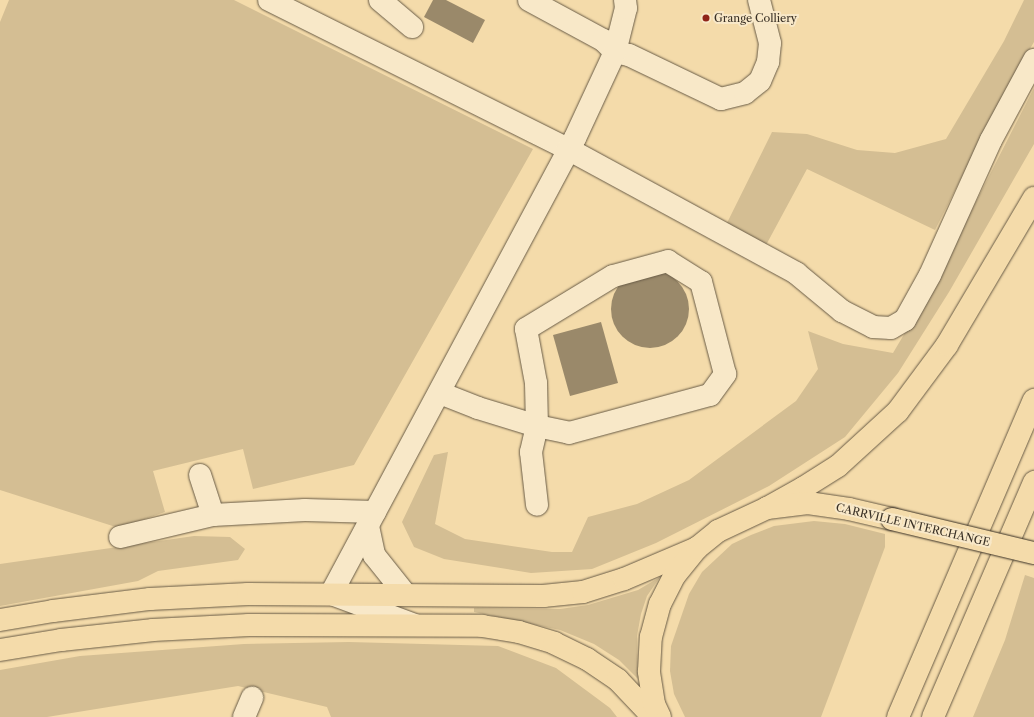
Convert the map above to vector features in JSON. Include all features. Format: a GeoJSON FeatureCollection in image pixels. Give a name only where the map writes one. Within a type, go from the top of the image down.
{"type":"FeatureCollection","features":[{"type":"Feature","properties":{"kind":"highway"},"geometry":{"type":"LineString","coordinates":[[767,508],[838,466],[898,411],[947,345],[1034,198]]}},
{"type":"Feature","properties":{"kind":"highway"},"geometry":{"type":"LineString","coordinates":[[898,717],[1034,400]]}},
{"type":"Feature","properties":{"kind":"highway"},"geometry":{"type":"LineString","coordinates":[[933,717],[1034,482]]}},
{"type":"Feature","properties":{"kind":"highway","name":"CARRVILLE INTERCHANGE"},"geometry":{"type":"LineString","coordinates":[[660,717],[654,704],[649,671],[651,637],[660,604],[675,575],[697,548],[724,528],[767,508],[808,503],[849,509],[1034,553]]}},
{"type":"Feature","properties":{"kind":"highway"},"geometry":{"type":"LineString","coordinates":[[0,620],[53,611],[150,600],[248,594],[543,596],[584,592],[624,579],[697,548]]}},
{"type":"Feature","properties":{"kind":"highway"},"geometry":{"type":"LineString","coordinates":[[0,650],[61,640],[153,630],[249,625],[482,626],[518,632],[554,643],[587,659],[618,680],[653,717]]}},
{"type":"Feature","properties":{"kind":"street"},"geometry":{"type":"LineString","coordinates":[[269,0],[568,149],[796,273],[842,311],[873,327],[891,328],[905,320],[930,275],[991,140],[1034,60]]}},
{"type":"Feature","properties":{"kind":"street"},"geometry":{"type":"LineString","coordinates":[[380,0],[412,27]]}},
{"type":"Feature","properties":{"kind":"street"},"geometry":{"type":"LineString","coordinates":[[529,0],[603,40],[614,52],[629,56],[721,99],[745,93],[760,81],[768,62],[770,43],[758,0]]}},
{"type":"Feature","properties":{"kind":"street"},"geometry":{"type":"LineString","coordinates":[[416,626],[331,594],[440,393],[568,149],[614,52],[626,8],[625,0]]}},
{"type":"Feature","properties":{"kind":"street"},"geometry":{"type":"LineString","coordinates":[[440,393],[478,408],[537,426],[569,434],[710,396],[725,374],[702,282],[668,261],[613,276],[526,329],[536,383],[537,426],[531,452],[537,505]]}},
{"type":"Feature","properties":{"kind":"street"},"geometry":{"type":"LineString","coordinates":[[200,475],[213,515]]}},
{"type":"Feature","properties":{"kind":"street"},"geometry":{"type":"LineString","coordinates":[[120,537],[213,515],[305,510],[371,519]]}},
{"type":"Feature","properties":{"kind":"street"},"geometry":{"type":"LineString","coordinates":[[371,519],[374,555],[406,595]]}},
{"type":"Feature","properties":{"kind":"shaded area"},"geometry":{"type":"Polygon","coordinates":[[[9,0],[234,0],[533,149],[354,465],[253,489],[243,449],[153,471],[165,512],[119,528],[0,490],[0,22],[9,0]]]}},
{"type":"Feature","properties":{"kind":"shaded area"},"geometry":{"type":"Polygon","coordinates":[[[1024,0],[1034,0],[1034,42],[1005,91],[935,230],[807,169],[765,247],[726,225],[772,132],[807,134],[857,150],[895,153],[946,139],[1004,41],[1024,0]]]}},
{"type":"Feature","properties":{"kind":"shaded area"},"geometry":{"type":"Polygon","coordinates":[[[1034,88],[1034,144],[949,292],[898,373],[845,437],[769,486],[656,543],[592,569],[531,573],[444,559],[414,547],[402,522],[434,455],[448,452],[435,524],[465,539],[552,552],[572,552],[588,517],[637,504],[689,480],[796,401],[818,369],[808,331],[843,344],[893,353],[935,282],[1034,88]]]}},
{"type":"Feature","properties":{"kind":"shaded area"},"geometry":{"type":"Polygon","coordinates":[[[814,521],[845,524],[885,534],[885,547],[821,717],[685,717],[674,694],[670,671],[671,646],[689,594],[702,572],[732,544],[751,535],[774,526],[814,521]]]}},
{"type":"Feature","properties":{"kind":"shaded area"},"geometry":{"type":"Polygon","coordinates":[[[194,536],[230,537],[245,549],[238,560],[158,571],[138,581],[0,606],[0,564],[194,536]]]}},
{"type":"Feature","properties":{"kind":"shaded area"},"geometry":{"type":"Polygon","coordinates":[[[1025,575],[1034,578],[1034,717],[973,717],[1005,640],[1025,575]]]}},
{"type":"Feature","properties":{"kind":"shaded area"},"geometry":{"type":"Polygon","coordinates":[[[660,577],[647,596],[641,614],[637,636],[638,679],[619,660],[594,644],[560,630],[474,612],[474,608],[560,609],[588,605],[638,590],[660,577]]]}},
{"type":"Feature","properties":{"kind":"shaded area"},"geometry":{"type":"Polygon","coordinates":[[[349,642],[498,646],[556,668],[610,708],[617,717],[331,717],[327,707],[238,686],[47,717],[0,717],[0,670],[80,656],[244,644],[349,642]]]}},
{"type":"Feature","properties":{"kind":"building"},"geometry":{"type":"Polygon","coordinates":[[[433,0],[446,0],[485,20],[473,43],[424,17],[433,0]]]}},
{"type":"Feature","properties":{"kind":"building"},"geometry":{"type":"Polygon","coordinates":[[[650,270],[665,273],[672,277],[682,287],[686,294],[689,309],[686,324],[682,331],[672,341],[665,345],[650,348],[635,345],[628,341],[618,331],[614,324],[611,309],[614,294],[618,287],[628,277],[635,273],[650,270]]]}},
{"type":"Feature","properties":{"kind":"building"},"geometry":{"type":"Polygon","coordinates":[[[601,322],[618,383],[570,396],[553,335],[601,322]]]}},
{"type":"Feature","properties":{"kind":"place","name":"Grange Colliery"},"geometry":{"type":"Point","coordinates":[706,18]}}]}
